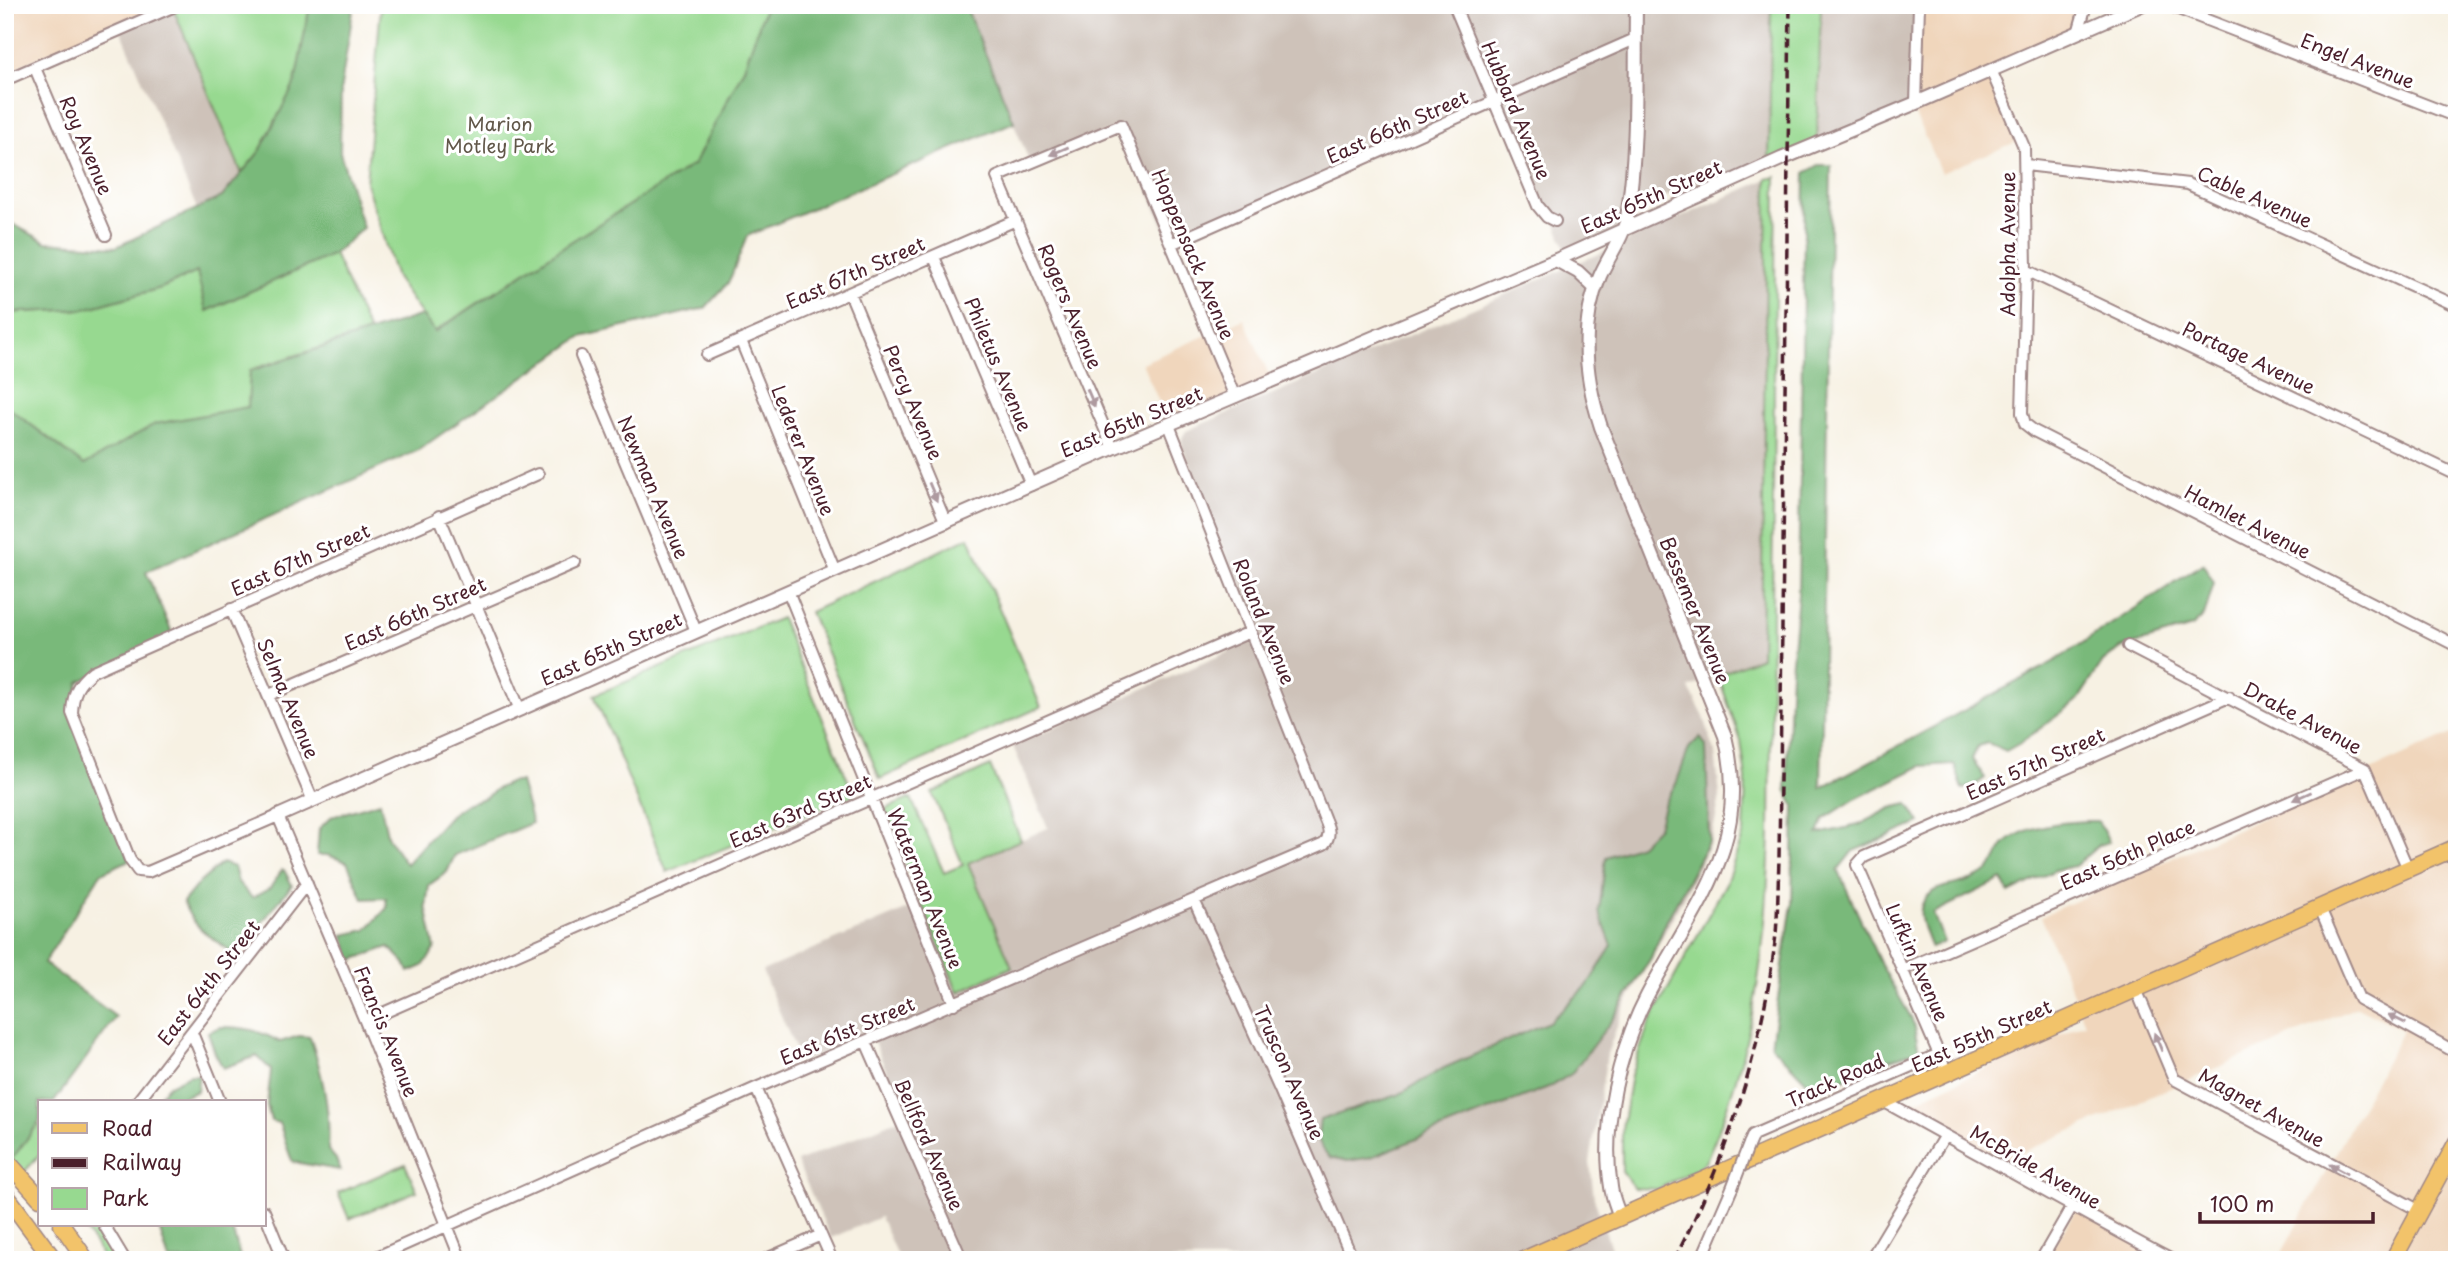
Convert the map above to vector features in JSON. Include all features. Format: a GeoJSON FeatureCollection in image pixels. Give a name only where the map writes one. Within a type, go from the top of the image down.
{"type":"FeatureCollection","features":[{"type":"Feature","properties":{"kind":"main road","name":"East 55th Street"},"geometry":{"type":"LineString","coordinates":[[1523,1260],[2457,847]]}},
{"type":"Feature","properties":{"kind":"main road"},"geometry":{"type":"LineString","coordinates":[[2393,1260],[2457,1142]]}},
{"type":"Feature","properties":{"kind":"main road"},"geometry":{"type":"LineString","coordinates":[[5,1159],[38,1196]]}},
{"type":"Feature","properties":{"kind":"main road"},"geometry":{"type":"LineString","coordinates":[[5,1194],[54,1260]]}},
{"type":"Feature","properties":{"kind":"main road"},"geometry":{"type":"LineString","coordinates":[[63,1226],[86,1260]]}},
{"type":"Feature","properties":{"kind":"street","name":"Hubbard Avenue"},"geometry":{"type":"LineString","coordinates":[[1454,5],[1541,212],[1555,220]]}},
{"type":"Feature","properties":{"kind":"street","name":"Bessemer Avenue"},"geometry":{"type":"LineString","coordinates":[[1620,1217],[1611,1187],[1610,1161],[1612,1108],[1618,1071],[1629,1036],[1646,998],[1720,864],[1728,837],[1733,782],[1729,752],[1719,719],[1601,427],[1588,373],[1588,319],[1595,288],[1607,259],[1625,228],[1633,163],[1636,5]]}},
{"type":"Feature","properties":{"kind":"street"},"geometry":{"type":"LineString","coordinates":[[1916,103],[1919,5]]}},
{"type":"Feature","properties":{"kind":"street"},"geometry":{"type":"LineString","coordinates":[[2078,33],[2086,5]]}},
{"type":"Feature","properties":{"kind":"street","name":"East 65th Street"},"geometry":{"type":"LineString","coordinates":[[138,870],[148,872],[313,802],[1112,448],[1556,260],[1781,159],[2141,5]]}},
{"type":"Feature","properties":{"kind":"street","name":"Engel Avenue"},"geometry":{"type":"LineString","coordinates":[[2168,5],[2457,117]]}},
{"type":"Feature","properties":{"kind":"street"},"geometry":{"type":"LineString","coordinates":[[5,80],[175,7]]}},
{"type":"Feature","properties":{"kind":"street","name":"East 66th Street"},"geometry":{"type":"LineString","coordinates":[[1171,244],[1635,39]]}},
{"type":"Feature","properties":{"kind":"street","name":"Roy Avenue"},"geometry":{"type":"LineString","coordinates":[[35,68],[106,235]]}},
{"type":"Feature","properties":{"kind":"street","name":"Adolpha Avenue"},"geometry":{"type":"LineString","coordinates":[[1991,69],[2024,147],[2026,165],[2022,413],[2025,425]]}},
{"type":"Feature","properties":{"kind":"street","name":"Hoppensack Avenue"},"geometry":{"type":"LineString","coordinates":[[997,177],[1121,125],[1235,397]]}},
{"type":"Feature","properties":{"kind":"street","name":"Cable Avenue"},"geometry":{"type":"LineString","coordinates":[[2026,165],[2188,184],[2457,306]]}},
{"type":"Feature","properties":{"kind":"street","name":"Rogers Avenue"},"geometry":{"type":"LineString","coordinates":[[997,177],[1112,448]]}},
{"type":"Feature","properties":{"kind":"street","name":"East 67th Street"},"geometry":{"type":"LineString","coordinates":[[707,355],[1016,220]]}},
{"type":"Feature","properties":{"kind":"street","name":"Philetus Avenue"},"geometry":{"type":"LineString","coordinates":[[934,257],[1031,485]]}},
{"type":"Feature","properties":{"kind":"street"},"geometry":{"type":"LineString","coordinates":[[1556,260],[1578,272],[1595,288]]}},
{"type":"Feature","properties":{"kind":"street","name":"Portage Avenue"},"geometry":{"type":"LineString","coordinates":[[2026,270],[2457,475]]}},
{"type":"Feature","properties":{"kind":"street","name":"Percy Avenue"},"geometry":{"type":"LineString","coordinates":[[850,293],[946,523]]}},
{"type":"Feature","properties":{"kind":"street","name":"Lederer Avenue"},"geometry":{"type":"LineString","coordinates":[[741,341],[835,571]]}},
{"type":"Feature","properties":{"kind":"street","name":"Newman Avenue"},"geometry":{"type":"LineString","coordinates":[[581,356],[696,631]]}},
{"type":"Feature","properties":{"kind":"street","name":"Roland Avenue"},"geometry":{"type":"LineString","coordinates":[[1169,425],[1329,829]]}},
{"type":"Feature","properties":{"kind":"street","name":"Hamlet Avenue"},"geometry":{"type":"LineString","coordinates":[[2025,425],[2034,432],[2457,646]]}},
{"type":"Feature","properties":{"kind":"street","name":"East 67th Street"},"geometry":{"type":"LineString","coordinates":[[138,870],[130,860],[72,713],[73,696],[79,682],[93,670],[538,474]]}},
{"type":"Feature","properties":{"kind":"street"},"geometry":{"type":"LineString","coordinates":[[439,516],[520,709]]}},
{"type":"Feature","properties":{"kind":"street","name":"East 66th Street"},"geometry":{"type":"LineString","coordinates":[[269,695],[575,563]]}},
{"type":"Feature","properties":{"kind":"street","name":"Waterman Avenue"},"geometry":{"type":"LineString","coordinates":[[788,591],[954,1004]]}},
{"type":"Feature","properties":{"kind":"street","name":"Selma Avenue"},"geometry":{"type":"LineString","coordinates":[[231,609],[313,802]]}},
{"type":"Feature","properties":{"kind":"street","name":"East 63rd Street"},"geometry":{"type":"LineString","coordinates":[[365,1021],[1250,632]]}},
{"type":"Feature","properties":{"kind":"street","name":"Drake Avenue"},"geometry":{"type":"LineString","coordinates":[[2128,646],[2365,769],[2407,869]]}},
{"type":"Feature","properties":{"kind":"street","name":"East 57th Street"},"geometry":{"type":"LineString","coordinates":[[1857,864],[1864,857],[2229,697]]}},
{"type":"Feature","properties":{"kind":"street","name":"East 56th Place"},"geometry":{"type":"LineString","coordinates":[[1902,970],[2365,769]]}},
{"type":"Feature","properties":{"kind":"street","name":"Francis Avenue"},"geometry":{"type":"LineString","coordinates":[[278,816],[365,1021],[461,1260]]}},
{"type":"Feature","properties":{"kind":"street","name":"East 61st Street"},"geometry":{"type":"LineString","coordinates":[[370,1260],[756,1088],[1324,844],[1329,829]]}},
{"type":"Feature","properties":{"kind":"street","name":"Lufkin Avenue"},"geometry":{"type":"LineString","coordinates":[[1857,864],[1947,1073]]}},
{"type":"Feature","properties":{"kind":"street","name":"East 64th Street"},"geometry":{"type":"LineString","coordinates":[[139,1100],[307,883]]}},
{"type":"Feature","properties":{"kind":"street","name":"Truscon Avenue"},"geometry":{"type":"LineString","coordinates":[[1194,900],[1353,1260]]}},
{"type":"Feature","properties":{"kind":"street"},"geometry":{"type":"LineString","coordinates":[[2320,908],[2358,999],[2457,1053]]}},
{"type":"Feature","properties":{"kind":"street","name":"Magnet Avenue"},"geometry":{"type":"LineString","coordinates":[[2136,989],[2174,1080],[2420,1211]]}},
{"type":"Feature","properties":{"kind":"street"},"geometry":{"type":"LineString","coordinates":[[192,1033],[219,1100]]}},
{"type":"Feature","properties":{"kind":"street","name":"Bellford Avenue"},"geometry":{"type":"LineString","coordinates":[[866,1042],[962,1260]]}},
{"type":"Feature","properties":{"kind":"street","name":"Track Road"},"geometry":{"type":"LineString","coordinates":[[1701,1260],[1753,1135],[1939,1054]]}},
{"type":"Feature","properties":{"kind":"street"},"geometry":{"type":"LineString","coordinates":[[756,1088],[832,1260]]}},
{"type":"Feature","properties":{"kind":"street","name":"McBride Avenue"},"geometry":{"type":"LineString","coordinates":[[1883,1101],[2071,1208],[2172,1260]]}},
{"type":"Feature","properties":{"kind":"street"},"geometry":{"type":"LineString","coordinates":[[1870,1260],[1945,1135]]}},
{"type":"Feature","properties":{"kind":"street"},"geometry":{"type":"LineString","coordinates":[[2041,1260],[2071,1208]]}},
{"type":"Feature","properties":{"kind":"street"},"geometry":{"type":"LineString","coordinates":[[266,1216],[284,1260]]}},
{"type":"Feature","properties":{"kind":"street"},"geometry":{"type":"LineString","coordinates":[[105,1226],[125,1260]]}},
{"type":"Feature","properties":{"kind":"street"},"geometry":{"type":"LineString","coordinates":[[764,1260],[821,1235]]}},
{"type":"Feature","properties":{"kind":"shaded area"},"geometry":{"type":"Polygon","coordinates":[[[5,5],[161,5],[5,72],[5,5]]]}},
{"type":"Feature","properties":{"kind":"shaded area"},"geometry":{"type":"Polygon","coordinates":[[[965,5],[1919,5],[1916,103],[1788,156],[1629,208],[1625,228],[1568,254],[1555,221],[1547,217],[1494,102],[1171,244],[1121,125],[1030,163],[965,5]]]}},
{"type":"Feature","properties":{"kind":"shaded area"},"geometry":{"type":"Polygon","coordinates":[[[1919,5],[2047,5],[2083,17],[2078,33],[1991,70],[2021,140],[1941,173],[1911,106],[1919,5]]]}},
{"type":"Feature","properties":{"kind":"shaded area"},"geometry":{"type":"Polygon","coordinates":[[[173,8],[242,174],[222,197],[197,209],[121,30],[173,8]]]}},
{"type":"Feature","properties":{"kind":"shaded area"},"geometry":{"type":"Polygon","coordinates":[[[1767,179],[1761,657],[1689,688],[1704,717],[1715,753],[1720,796],[1711,841],[1623,1010],[1607,1054],[1590,1162],[1594,1198],[1615,1260],[899,1260],[880,1217],[831,1238],[797,1162],[906,1116],[870,1033],[801,1062],[762,971],[920,904],[913,887],[1048,828],[1013,746],[1260,638],[1182,446],[1186,431],[1767,179]]]}},
{"type":"Feature","properties":{"kind":"shaded area"},"geometry":{"type":"Polygon","coordinates":[[[1244,319],[1272,381],[1169,425],[1142,363],[1244,319]]]}},
{"type":"Feature","properties":{"kind":"shaded area"},"geometry":{"type":"Polygon","coordinates":[[[2457,729],[2457,1260],[2278,1260],[2403,1030],[2357,1007],[2000,1162],[1904,1106],[2085,1023],[2041,916],[2454,733],[2457,729]]]}},
{"type":"Feature","properties":{"kind":"shaded area"},"geometry":{"type":"Polygon","coordinates":[[[2080,1203],[2188,1260],[2045,1260],[2080,1203]]]}},
{"type":"Feature","properties":{"kind":"green space"},"geometry":{"type":"Polygon","coordinates":[[[176,5],[310,5],[296,83],[260,151],[242,174],[173,8],[176,5]]]}},
{"type":"Feature","properties":{"kind":"green space"},"geometry":{"type":"Polygon","coordinates":[[[310,5],[354,5],[341,86],[340,152],[363,228],[334,254],[206,311],[197,272],[161,288],[85,309],[5,313],[5,220],[46,242],[116,247],[222,197],[260,151],[295,83],[310,5]]]}},
{"type":"Feature","properties":{"kind":"green space","name":"Marion Motley Park"},"geometry":{"type":"Polygon","coordinates":[[[381,5],[766,5],[744,68],[702,159],[434,332],[396,278],[366,183],[381,5]]]}},
{"type":"Feature","properties":{"kind":"green space"},"geometry":{"type":"Polygon","coordinates":[[[766,5],[965,5],[1014,122],[747,236],[729,282],[705,308],[581,337],[417,451],[146,572],[173,635],[79,682],[72,713],[130,860],[101,873],[44,963],[116,1017],[55,1100],[38,1100],[38,1124],[9,1163],[5,1159],[5,405],[84,465],[155,424],[248,407],[250,371],[422,315],[435,332],[694,164],[744,68],[766,5]]]}},
{"type":"Feature","properties":{"kind":"green space"},"geometry":{"type":"Polygon","coordinates":[[[1771,5],[1821,5],[1817,144],[1769,164],[1771,5]]]}},
{"type":"Feature","properties":{"kind":"green space"},"geometry":{"type":"Polygon","coordinates":[[[1819,165],[1831,165],[1821,788],[2055,661],[2203,564],[2214,583],[2204,616],[2192,627],[2121,648],[2103,662],[2078,700],[2006,751],[1988,743],[1978,746],[1972,759],[1985,778],[1974,786],[1963,789],[1954,764],[1921,766],[1855,799],[1824,819],[1818,834],[1859,825],[1891,808],[1908,804],[1920,823],[1853,851],[1838,870],[1881,965],[1912,1019],[1919,1050],[1873,1065],[1831,1085],[1810,1085],[1771,1045],[1792,904],[1794,806],[1786,789],[1791,671],[1798,594],[1805,173],[1819,165]]]}},
{"type":"Feature","properties":{"kind":"green space"},"geometry":{"type":"Polygon","coordinates":[[[1776,177],[1770,836],[1761,962],[1755,1002],[1736,1080],[1706,1161],[1658,1189],[1634,1188],[1622,1172],[1622,1128],[1631,1075],[1649,1024],[1726,883],[1744,833],[1746,779],[1741,741],[1718,675],[1761,657],[1767,179],[1776,177]]]}},
{"type":"Feature","properties":{"kind":"green space"},"geometry":{"type":"Polygon","coordinates":[[[334,254],[369,332],[250,370],[249,407],[156,424],[84,465],[5,405],[5,313],[85,309],[161,288],[197,272],[207,311],[334,254]]]}},
{"type":"Feature","properties":{"kind":"green space"},"geometry":{"type":"Polygon","coordinates":[[[969,537],[1041,707],[880,779],[810,612],[969,537]]]}},
{"type":"Feature","properties":{"kind":"green space"},"geometry":{"type":"Polygon","coordinates":[[[781,618],[854,795],[667,872],[594,695],[781,618]]]}},
{"type":"Feature","properties":{"kind":"green space"},"geometry":{"type":"Polygon","coordinates":[[[1700,737],[1706,746],[1709,840],[1666,922],[1651,958],[1612,1020],[1571,1074],[1551,1086],[1371,1157],[1348,1161],[1329,1157],[1319,1140],[1320,1120],[1398,1095],[1444,1068],[1549,1022],[1587,986],[1612,946],[1599,912],[1606,857],[1640,845],[1658,827],[1665,802],[1676,784],[1689,748],[1700,737]]]}},
{"type":"Feature","properties":{"kind":"green space"},"geometry":{"type":"Polygon","coordinates":[[[990,766],[1021,840],[968,863],[1012,967],[958,992],[883,810],[911,798],[944,873],[963,865],[932,793],[990,766]]]}},
{"type":"Feature","properties":{"kind":"green space"},"geometry":{"type":"Polygon","coordinates":[[[511,782],[520,782],[532,823],[455,855],[447,872],[429,885],[426,906],[435,949],[423,966],[409,972],[405,963],[389,947],[352,960],[343,935],[366,930],[387,908],[386,898],[363,899],[347,862],[327,855],[317,855],[319,829],[331,817],[380,802],[388,838],[406,864],[450,815],[511,782]]]}},
{"type":"Feature","properties":{"kind":"green space"},"geometry":{"type":"Polygon","coordinates":[[[2098,821],[2109,842],[2099,845],[2075,866],[2055,870],[2009,893],[2002,879],[1933,913],[1944,942],[1931,948],[1921,921],[1921,912],[1926,898],[1933,892],[1986,873],[2006,843],[2023,832],[2056,824],[2098,821]]]}},
{"type":"Feature","properties":{"kind":"green space"},"geometry":{"type":"Polygon","coordinates":[[[222,863],[234,867],[238,882],[252,898],[270,888],[282,870],[292,885],[235,956],[199,927],[183,902],[197,885],[222,863]]]}},
{"type":"Feature","properties":{"kind":"green space"},"geometry":{"type":"Polygon","coordinates":[[[220,1027],[252,1030],[280,1042],[299,1036],[310,1037],[325,1093],[328,1150],[336,1159],[340,1170],[293,1162],[279,1123],[271,1121],[267,1105],[271,1070],[257,1056],[223,1068],[208,1032],[220,1027]]]}},
{"type":"Feature","properties":{"kind":"green space"},"geometry":{"type":"Polygon","coordinates":[[[189,1075],[199,1075],[197,1091],[176,1100],[156,1100],[169,1085],[189,1075]]]}},
{"type":"Feature","properties":{"kind":"green space"},"geometry":{"type":"Polygon","coordinates":[[[38,1124],[38,1156],[21,1176],[9,1163],[38,1124]]]}},
{"type":"Feature","properties":{"kind":"green space"},"geometry":{"type":"Polygon","coordinates":[[[405,1164],[417,1191],[349,1219],[338,1193],[405,1164]]]}},
{"type":"Feature","properties":{"kind":"green space"},"geometry":{"type":"Polygon","coordinates":[[[83,1226],[105,1226],[125,1260],[105,1260],[83,1226]]]}},
{"type":"Feature","properties":{"kind":"green space"},"geometry":{"type":"Polygon","coordinates":[[[158,1226],[229,1226],[241,1260],[169,1260],[158,1226]]]}},
{"type":"Feature","properties":{"kind":"railway"},"geometry":{"type":"LineString","coordinates":[[1674,1260],[1710,1182],[1740,1102],[1762,1018],[1776,934],[1790,5]]}}]}
